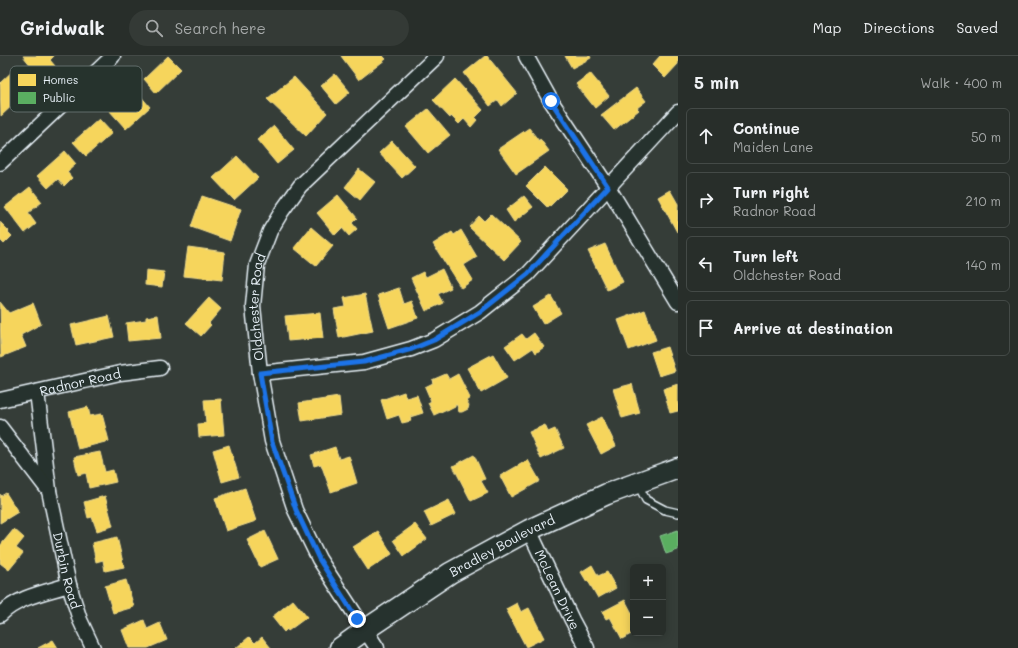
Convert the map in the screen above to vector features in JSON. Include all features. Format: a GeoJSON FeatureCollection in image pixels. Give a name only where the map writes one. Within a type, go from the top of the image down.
{"type":"FeatureCollection","features":[{"type":"Feature","properties":{"kind":"main road","name":"Bradley Boulevard"},"geometry":{"type":"LineString","coordinates":[[340,648],[450,574],[528,530],[607,494],[678,468]]}},
{"type":"Feature","properties":{"kind":"street"},"geometry":{"type":"LineString","coordinates":[[102,66],[113,56]]}},
{"type":"Feature","properties":{"kind":"street","name":"Oldchester Road"},"geometry":{"type":"LineString","coordinates":[[377,648],[319,559],[296,510],[272,442],[260,373],[253,306],[257,265],[270,231],[300,186],[437,56]]}},
{"type":"Feature","properties":{"kind":"street"},"geometry":{"type":"LineString","coordinates":[[526,56],[551,101],[608,187],[678,302]]}},
{"type":"Feature","properties":{"kind":"street"},"geometry":{"type":"LineString","coordinates":[[0,163],[54,112]]}},
{"type":"Feature","properties":{"kind":"street"},"geometry":{"type":"LineString","coordinates":[[260,373],[364,362],[412,349],[434,340],[480,312],[528,274],[678,112]]}},
{"type":"Feature","properties":{"kind":"street","name":"Radnor Road"},"geometry":{"type":"LineString","coordinates":[[0,400],[120,373],[160,368]]}},
{"type":"Feature","properties":{"kind":"street","name":"Durbin Road"},"geometry":{"type":"LineString","coordinates":[[37,392],[50,491],[69,585],[80,620],[93,648]]}},
{"type":"Feature","properties":{"kind":"street","name":"Durbin Road"},"geometry":{"type":"LineString","coordinates":[[0,427],[50,491]]}},
{"type":"Feature","properties":{"kind":"street","name":"McLean Drive"},"geometry":{"type":"LineString","coordinates":[[528,530],[587,648]]}},
{"type":"Feature","properties":{"kind":"street"},"geometry":{"type":"LineString","coordinates":[[0,615],[19,601],[69,585]]}},
{"type":"Feature","properties":{"kind":"lane"},"geometry":{"type":"LineString","coordinates":[[637,483],[646,500],[665,510],[678,513]]}},
{"type":"Feature","properties":{"kind":"building: Homes"},"geometry":{"type":"Polygon","coordinates":[[[23,56],[54,56],[50,60],[55,66],[31,66],[23,56]]]}},
{"type":"Feature","properties":{"kind":"building: Homes"},"geometry":{"type":"Polygon","coordinates":[[[168,56],[181,69],[156,93],[144,79],[168,56]]]}},
{"type":"Feature","properties":{"kind":"building: Homes"},"geometry":{"type":"Polygon","coordinates":[[[341,56],[383,56],[386,59],[359,80],[341,56]]]}},
{"type":"Feature","properties":{"kind":"building: Homes"},"geometry":{"type":"Polygon","coordinates":[[[487,56],[517,93],[502,106],[498,100],[490,106],[464,73],[487,56]]]}},
{"type":"Feature","properties":{"kind":"building: Homes"},"geometry":{"type":"Polygon","coordinates":[[[565,56],[590,56],[591,58],[572,68],[565,56]]]}},
{"type":"Feature","properties":{"kind":"building: Homes"},"geometry":{"type":"Polygon","coordinates":[[[660,56],[678,56],[678,64],[665,78],[652,65],[660,56]]]}},
{"type":"Feature","properties":{"kind":"building: Homes"},"geometry":{"type":"Polygon","coordinates":[[[590,73],[609,96],[595,108],[576,84],[590,73]]]}},
{"type":"Feature","properties":{"kind":"building: Homes"},"geometry":{"type":"Polygon","coordinates":[[[10,74],[10,108],[1,116],[0,83],[10,74]]]}},
{"type":"Feature","properties":{"kind":"building: Homes"},"geometry":{"type":"Polygon","coordinates":[[[335,74],[350,92],[336,104],[321,86],[335,74]]]}},
{"type":"Feature","properties":{"kind":"building: Homes"},"geometry":{"type":"Polygon","coordinates":[[[294,77],[327,113],[306,136],[267,99],[294,77]]]}},
{"type":"Feature","properties":{"kind":"building: Homes"},"geometry":{"type":"Polygon","coordinates":[[[455,79],[483,110],[475,118],[477,120],[471,127],[464,119],[459,124],[451,116],[450,118],[433,100],[455,79]]]}},
{"type":"Feature","properties":{"kind":"building: Homes"},"geometry":{"type":"Polygon","coordinates":[[[636,88],[646,101],[637,108],[639,110],[614,130],[601,115],[636,88]]]}},
{"type":"Feature","properties":{"kind":"building: Homes"},"geometry":{"type":"Polygon","coordinates":[[[142,98],[150,107],[126,129],[111,112],[142,112],[142,98]]]}},
{"type":"Feature","properties":{"kind":"building: Homes"},"geometry":{"type":"Polygon","coordinates":[[[428,109],[450,135],[428,153],[406,127],[428,109]]]}},
{"type":"Feature","properties":{"kind":"building: Homes"},"geometry":{"type":"Polygon","coordinates":[[[99,119],[112,133],[86,156],[73,142],[99,119]]]}},
{"type":"Feature","properties":{"kind":"building: Homes"},"geometry":{"type":"Polygon","coordinates":[[[274,126],[294,150],[277,164],[257,140],[274,126]]]}},
{"type":"Feature","properties":{"kind":"building: Homes"},"geometry":{"type":"Polygon","coordinates":[[[529,128],[549,151],[516,174],[498,149],[529,128]]]}},
{"type":"Feature","properties":{"kind":"building: Homes"},"geometry":{"type":"Polygon","coordinates":[[[392,141],[415,166],[402,178],[379,153],[392,141]]]}},
{"type":"Feature","properties":{"kind":"building: Homes"},"geometry":{"type":"Polygon","coordinates":[[[65,151],[76,164],[67,172],[72,178],[64,186],[58,179],[48,188],[37,176],[65,151]]]}},
{"type":"Feature","properties":{"kind":"building: Homes"},"geometry":{"type":"Polygon","coordinates":[[[237,156],[258,178],[234,200],[213,178],[237,156]]]}},
{"type":"Feature","properties":{"kind":"building: Homes"},"geometry":{"type":"Polygon","coordinates":[[[545,167],[567,189],[548,208],[526,186],[545,167]]]}},
{"type":"Feature","properties":{"kind":"building: Homes"},"geometry":{"type":"Polygon","coordinates":[[[359,169],[375,182],[360,200],[345,187],[359,169]]]}},
{"type":"Feature","properties":{"kind":"building: Homes"},"geometry":{"type":"Polygon","coordinates":[[[30,187],[42,202],[28,213],[36,224],[25,233],[5,207],[30,187]]]}},
{"type":"Feature","properties":{"kind":"building: Homes"},"geometry":{"type":"Polygon","coordinates":[[[670,190],[678,204],[677,232],[658,197],[670,190]]]}},
{"type":"Feature","properties":{"kind":"building: Homes"},"geometry":{"type":"Polygon","coordinates":[[[338,195],[357,218],[352,223],[357,229],[349,236],[342,228],[335,235],[317,213],[338,195]]]}},
{"type":"Feature","properties":{"kind":"building: Homes"},"geometry":{"type":"Polygon","coordinates":[[[202,196],[241,209],[230,241],[191,227],[202,196]]]}},
{"type":"Feature","properties":{"kind":"building: Homes"},"geometry":{"type":"Polygon","coordinates":[[[524,196],[533,207],[514,222],[506,210],[524,196]]]}},
{"type":"Feature","properties":{"kind":"building: Homes"},"geometry":{"type":"Polygon","coordinates":[[[491,214],[521,242],[504,260],[469,227],[479,216],[484,221],[491,214]]]}},
{"type":"Feature","properties":{"kind":"building: Homes"},"geometry":{"type":"Polygon","coordinates":[[[0,222],[12,236],[4,244],[0,240],[0,222]]]}},
{"type":"Feature","properties":{"kind":"building: Homes"},"geometry":{"type":"Polygon","coordinates":[[[311,227],[333,246],[316,266],[294,248],[311,227]]]}},
{"type":"Feature","properties":{"kind":"building: Homes"},"geometry":{"type":"Polygon","coordinates":[[[461,230],[477,257],[464,265],[473,280],[461,288],[433,244],[452,232],[454,235],[461,230]]]}},
{"type":"Feature","properties":{"kind":"building: Homes"},"geometry":{"type":"Polygon","coordinates":[[[605,244],[623,282],[607,290],[588,251],[605,244]]]}},
{"type":"Feature","properties":{"kind":"building: Homes"},"geometry":{"type":"Polygon","coordinates":[[[188,247],[225,252],[222,280],[184,276],[188,247]]]}},
{"type":"Feature","properties":{"kind":"building: Homes"},"geometry":{"type":"Polygon","coordinates":[[[442,269],[451,288],[438,294],[443,303],[426,311],[411,278],[423,272],[426,277],[442,269]]]}},
{"type":"Feature","properties":{"kind":"building: Homes"},"geometry":{"type":"Polygon","coordinates":[[[146,270],[164,272],[162,287],[145,285],[146,270]]]}},
{"type":"Feature","properties":{"kind":"building: Homes"},"geometry":{"type":"Polygon","coordinates":[[[399,288],[404,304],[412,301],[418,318],[389,328],[378,295],[399,288]]]}},
{"type":"Feature","properties":{"kind":"building: Homes"},"geometry":{"type":"Polygon","coordinates":[[[365,294],[373,331],[339,338],[334,309],[346,307],[344,298],[365,294]]]}},
{"type":"Feature","properties":{"kind":"building: Homes"},"geometry":{"type":"Polygon","coordinates":[[[551,296],[561,313],[543,324],[533,307],[551,296]]]}},
{"type":"Feature","properties":{"kind":"building: Homes"},"geometry":{"type":"Polygon","coordinates":[[[209,298],[221,309],[209,323],[211,325],[201,336],[186,323],[209,298]]]}},
{"type":"Feature","properties":{"kind":"building: Homes"},"geometry":{"type":"Polygon","coordinates":[[[0,302],[9,313],[33,303],[41,324],[21,335],[26,347],[1,357],[0,302]]]}},
{"type":"Feature","properties":{"kind":"building: Homes"},"geometry":{"type":"Polygon","coordinates":[[[645,310],[656,340],[629,350],[618,320],[645,310]]]}},
{"type":"Feature","properties":{"kind":"building: Homes"},"geometry":{"type":"Polygon","coordinates":[[[320,313],[323,338],[288,341],[285,316],[320,313]]]}},
{"type":"Feature","properties":{"kind":"building: Homes"},"geometry":{"type":"Polygon","coordinates":[[[158,315],[161,338],[128,341],[126,323],[146,320],[146,317],[158,315]]]}},
{"type":"Feature","properties":{"kind":"building: Homes"},"geometry":{"type":"Polygon","coordinates":[[[109,316],[114,337],[76,345],[71,325],[109,316]]]}},
{"type":"Feature","properties":{"kind":"building: Homes"},"geometry":{"type":"Polygon","coordinates":[[[534,333],[544,347],[536,353],[533,348],[515,360],[505,346],[522,334],[526,339],[534,333]]]}},
{"type":"Feature","properties":{"kind":"building: Homes"},"geometry":{"type":"Polygon","coordinates":[[[667,347],[675,371],[659,376],[651,352],[667,347]]]}},
{"type":"Feature","properties":{"kind":"building: Homes"},"geometry":{"type":"Polygon","coordinates":[[[493,354],[507,378],[481,393],[467,368],[493,354]]]}},
{"type":"Feature","properties":{"kind":"building: Homes"},"geometry":{"type":"Polygon","coordinates":[[[446,374],[449,379],[458,374],[470,398],[466,401],[469,405],[468,409],[459,412],[457,405],[455,405],[455,407],[447,411],[447,409],[434,415],[428,403],[431,401],[425,387],[433,383],[432,380],[446,374]]]}},
{"type":"Feature","properties":{"kind":"building: Homes"},"geometry":{"type":"Polygon","coordinates":[[[632,384],[640,413],[622,418],[613,389],[632,384]]]}},
{"type":"Feature","properties":{"kind":"building: Homes"},"geometry":{"type":"Polygon","coordinates":[[[678,384],[678,411],[670,413],[663,389],[678,384]]]}},
{"type":"Feature","properties":{"kind":"building: Homes"},"geometry":{"type":"Polygon","coordinates":[[[404,392],[406,398],[417,395],[423,413],[410,417],[411,421],[402,423],[399,415],[387,419],[381,400],[404,392]]]}},
{"type":"Feature","properties":{"kind":"building: Homes"},"geometry":{"type":"Polygon","coordinates":[[[339,397],[341,415],[302,421],[299,403],[339,397]]]}},
{"type":"Feature","properties":{"kind":"building: Homes"},"geometry":{"type":"Polygon","coordinates":[[[221,399],[224,435],[199,437],[198,424],[206,423],[204,400],[221,399]]]}},
{"type":"Feature","properties":{"kind":"building: Homes"},"geometry":{"type":"Polygon","coordinates":[[[88,407],[90,416],[102,414],[109,441],[78,449],[69,412],[88,407]]]}},
{"type":"Feature","properties":{"kind":"building: Homes"},"geometry":{"type":"Polygon","coordinates":[[[602,417],[616,446],[601,454],[586,425],[602,417]]]}},
{"type":"Feature","properties":{"kind":"building: Homes"},"geometry":{"type":"Polygon","coordinates":[[[545,425],[548,432],[555,429],[564,448],[541,459],[529,432],[545,425]]]}},
{"type":"Feature","properties":{"kind":"building: Homes"},"geometry":{"type":"Polygon","coordinates":[[[229,445],[239,477],[222,482],[213,450],[229,445]]]}},
{"type":"Feature","properties":{"kind":"building: Homes"},"geometry":{"type":"Polygon","coordinates":[[[335,447],[339,459],[349,456],[357,483],[331,492],[321,464],[314,466],[311,455],[335,447]]]}},
{"type":"Feature","properties":{"kind":"building: Homes"},"geometry":{"type":"Polygon","coordinates":[[[100,452],[105,472],[113,470],[116,482],[89,488],[86,473],[78,475],[74,457],[100,452]]]}},
{"type":"Feature","properties":{"kind":"building: Homes"},"geometry":{"type":"Polygon","coordinates":[[[474,455],[485,479],[481,481],[488,493],[471,501],[453,466],[474,455]]]}},
{"type":"Feature","properties":{"kind":"building: Homes"},"geometry":{"type":"Polygon","coordinates":[[[528,460],[540,481],[511,497],[500,476],[528,460]]]}},
{"type":"Feature","properties":{"kind":"building: Homes"},"geometry":{"type":"Polygon","coordinates":[[[245,488],[256,521],[226,531],[215,498],[245,488]]]}},
{"type":"Feature","properties":{"kind":"building: Homes"},"geometry":{"type":"Polygon","coordinates":[[[6,493],[18,512],[0,523],[0,494],[1,496],[6,493]]]}},
{"type":"Feature","properties":{"kind":"building: Homes"},"geometry":{"type":"Polygon","coordinates":[[[105,496],[113,526],[97,531],[92,517],[88,518],[84,502],[105,496]]]}},
{"type":"Feature","properties":{"kind":"building: Homes"},"geometry":{"type":"Polygon","coordinates":[[[449,500],[456,514],[431,526],[424,512],[449,500]]]}},
{"type":"Feature","properties":{"kind":"building: Homes"},"geometry":{"type":"Polygon","coordinates":[[[415,524],[427,539],[404,556],[393,540],[415,524]]]}},
{"type":"Feature","properties":{"kind":"building: Homes"},"geometry":{"type":"Polygon","coordinates":[[[14,529],[24,538],[16,548],[23,553],[9,570],[0,563],[0,546],[14,529]]]}},
{"type":"Feature","properties":{"kind":"building: Homes"},"geometry":{"type":"Polygon","coordinates":[[[265,531],[278,559],[260,567],[247,540],[265,531]]]}},
{"type":"Feature","properties":{"kind":"building: Homes"},"geometry":{"type":"Polygon","coordinates":[[[378,531],[392,554],[368,570],[353,547],[378,531]]]}},
{"type":"Feature","properties":{"kind":"building: Homes"},"geometry":{"type":"Polygon","coordinates":[[[117,537],[124,567],[105,571],[103,560],[96,562],[92,543],[117,537]]]}},
{"type":"Feature","properties":{"kind":"building: Homes"},"geometry":{"type":"Polygon","coordinates":[[[592,565],[598,576],[607,572],[616,588],[598,598],[581,572],[592,565]]]}},
{"type":"Feature","properties":{"kind":"building: Homes"},"geometry":{"type":"Polygon","coordinates":[[[126,580],[134,607],[113,613],[105,586],[126,580]]]}},
{"type":"Feature","properties":{"kind":"building: Homes"},"geometry":{"type":"Polygon","coordinates":[[[293,600],[307,617],[288,631],[287,629],[284,632],[272,617],[293,600]]]}},
{"type":"Feature","properties":{"kind":"building: Homes"},"geometry":{"type":"Polygon","coordinates":[[[625,600],[630,609],[630,635],[622,639],[610,617],[606,619],[602,612],[625,600]]]}},
{"type":"Feature","properties":{"kind":"building: Homes"},"geometry":{"type":"Polygon","coordinates":[[[517,603],[521,612],[529,608],[544,638],[526,647],[506,609],[517,603]]]}},
{"type":"Feature","properties":{"kind":"building: Homes"},"geometry":{"type":"Polygon","coordinates":[[[144,620],[147,629],[160,623],[167,640],[148,648],[129,648],[122,630],[144,620]]]}},
{"type":"Feature","properties":{"kind":"building: Homes"},"geometry":{"type":"Polygon","coordinates":[[[249,637],[255,643],[262,637],[271,648],[236,648],[249,637]]]}},
{"type":"Feature","properties":{"kind":"building: Homes"},"geometry":{"type":"Polygon","coordinates":[[[53,640],[58,648],[38,648],[53,640]]]}},
{"type":"Feature","properties":{"kind":"building: Public"},"geometry":{"type":"Polygon","coordinates":[[[678,530],[678,550],[666,554],[660,536],[678,530]]]}},
{"type":"Feature","properties":{"kind":"route"},"geometry":{"type":"LineString","coordinates":[[357,619],[319,559],[296,510],[272,442],[260,373],[364,362],[412,349],[434,340],[480,312],[528,274],[608,187],[551,101]]}}]}
